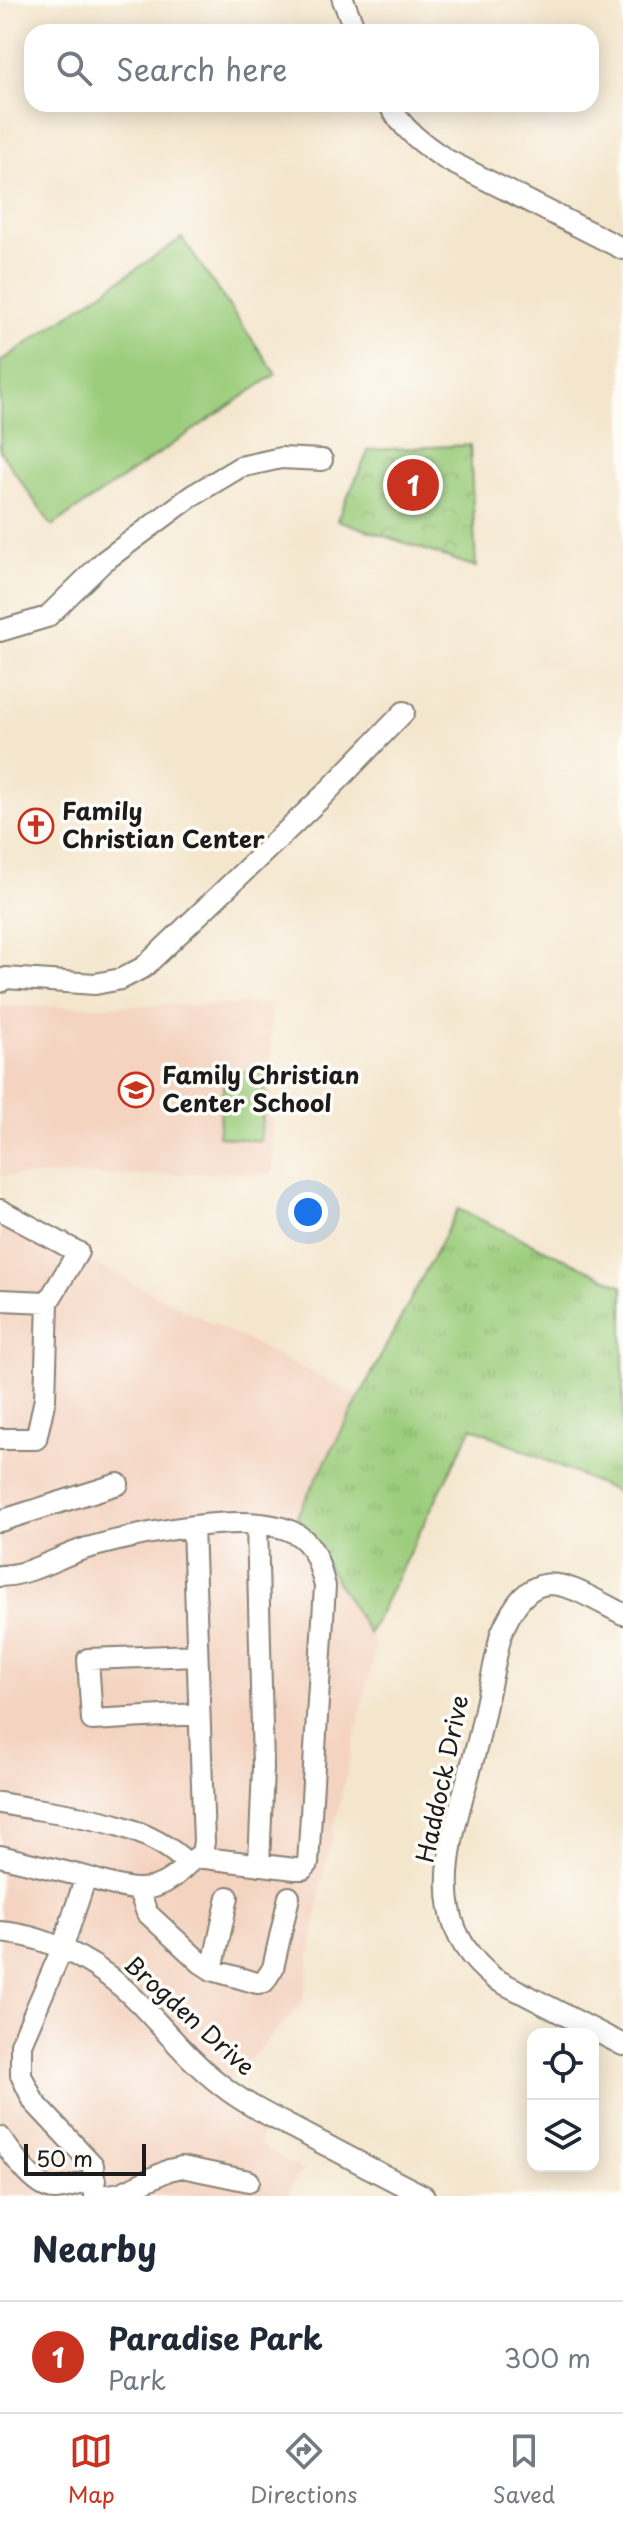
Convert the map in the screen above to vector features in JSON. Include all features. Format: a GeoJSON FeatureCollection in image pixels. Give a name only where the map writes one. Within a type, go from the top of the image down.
{"type":"FeatureCollection","features":[{"type":"Feature","properties":{"kind":"street"},"geometry":{"type":"LineString","coordinates":[[343,0],[353,24]]}},
{"type":"Feature","properties":{"kind":"street"},"geometry":{"type":"LineString","coordinates":[[394,112],[405,128],[447,160],[623,249]]}},
{"type":"Feature","properties":{"kind":"street"},"geometry":{"type":"LineString","coordinates":[[0,631],[47,617],[103,562],[193,495],[240,467],[281,458],[322,460]]}},
{"type":"Feature","properties":{"kind":"street"},"geometry":{"type":"LineString","coordinates":[[0,982],[6,978],[95,984],[121,979],[144,967],[324,795],[404,712]]}},
{"type":"Feature","properties":{"kind":"street"},"geometry":{"type":"LineString","coordinates":[[0,1210],[78,1252],[48,1302],[45,1399],[36,1439],[0,1439]]}},
{"type":"Feature","properties":{"kind":"street"},"geometry":{"type":"LineString","coordinates":[[0,1300],[48,1302]]}},
{"type":"Feature","properties":{"kind":"street"},"geometry":{"type":"LineString","coordinates":[[0,1521],[118,1484]]}},
{"type":"Feature","properties":{"kind":"street"},"geometry":{"type":"LineString","coordinates":[[257,1524],[263,1768],[259,1865]]}},
{"type":"Feature","properties":{"kind":"street"},"geometry":{"type":"LineString","coordinates":[[0,1576],[17,1575],[86,1549],[193,1526],[257,1524],[287,1529],[303,1538],[317,1557],[325,1586],[308,1864],[303,1869],[194,1860],[136,1832],[90,1818],[0,1803]]}},
{"type":"Feature","properties":{"kind":"street"},"geometry":{"type":"LineString","coordinates":[[0,1856],[139,1891],[172,1879],[194,1860],[204,1842],[193,1526]]}},
{"type":"Feature","properties":{"kind":"street","name":"Haddock Drive"},"geometry":{"type":"LineString","coordinates":[[623,1614],[553,1583],[540,1586],[522,1598],[509,1615],[501,1634],[459,1815],[447,1891],[457,1934],[481,1968],[495,1979],[623,2045]]}},
{"type":"Feature","properties":{"kind":"street"},"geometry":{"type":"LineString","coordinates":[[197,1655],[88,1659],[92,1720],[199,1714]]}},
{"type":"Feature","properties":{"kind":"street"},"geometry":{"type":"LineString","coordinates":[[86,1877],[62,1949],[21,2044],[21,2075],[34,2102],[93,2165],[97,2191]]}},
{"type":"Feature","properties":{"kind":"street"},"geometry":{"type":"LineString","coordinates":[[139,1891],[147,1913],[212,1970],[257,1983],[264,1982],[273,1968],[289,1897]]}},
{"type":"Feature","properties":{"kind":"street"},"geometry":{"type":"LineString","coordinates":[[212,1970],[228,1897]]}},
{"type":"Feature","properties":{"kind":"street","name":"Brogden Drive"},"geometry":{"type":"LineString","coordinates":[[0,1932],[33,1938],[86,1961],[136,2000],[221,2086],[256,2109],[424,2196]]}},
{"type":"Feature","properties":{"kind":"street"},"geometry":{"type":"LineString","coordinates":[[0,2137],[42,2187],[53,2190],[121,2193],[182,2167],[249,2181]]}},
{"type":"Feature","properties":{"kind":"shaded area","name":"Family Christian Center School"},"geometry":{"type":"Polygon","coordinates":[[[270,1004],[273,1173],[0,1176],[0,1007],[270,1004]]]}},
{"type":"Feature","properties":{"kind":"shaded area"},"geometry":{"type":"Polygon","coordinates":[[[0,1211],[88,1261],[360,1397],[297,1516],[376,1646],[322,1879],[303,2002],[223,2089],[266,2113],[259,2145],[302,2170],[286,2196],[0,2196],[0,1211]]]}},
{"type":"Feature","properties":{"kind":"green space"},"geometry":{"type":"Polygon","coordinates":[[[182,238],[276,374],[52,526],[0,451],[0,362],[182,238]]]}},
{"type":"Feature","properties":{"kind":"green space"},"geometry":{"type":"Polygon","coordinates":[[[470,445],[476,567],[337,520],[369,450],[470,445]]]}},
{"type":"Feature","properties":{"kind":"green space"},"geometry":{"type":"Polygon","coordinates":[[[225,1070],[267,1075],[260,1141],[218,1136],[225,1070]]]}},
{"type":"Feature","properties":{"kind":"green space"},"geometry":{"type":"Polygon","coordinates":[[[458,1209],[623,1286],[623,1495],[472,1427],[369,1634],[297,1516],[458,1209]]]}},
{"type":"Feature","properties":{"kind":"place","name":"Paradise Park"},"geometry":{"type":"Point","coordinates":[413,485]}},
{"type":"Feature","properties":{"kind":"place","name":"Family Christian Center"},"geometry":{"type":"Point","coordinates":[36,826]}},
{"type":"Feature","properties":{"kind":"place","name":"Family Christian Center School"},"geometry":{"type":"Point","coordinates":[136,1090]}}]}
